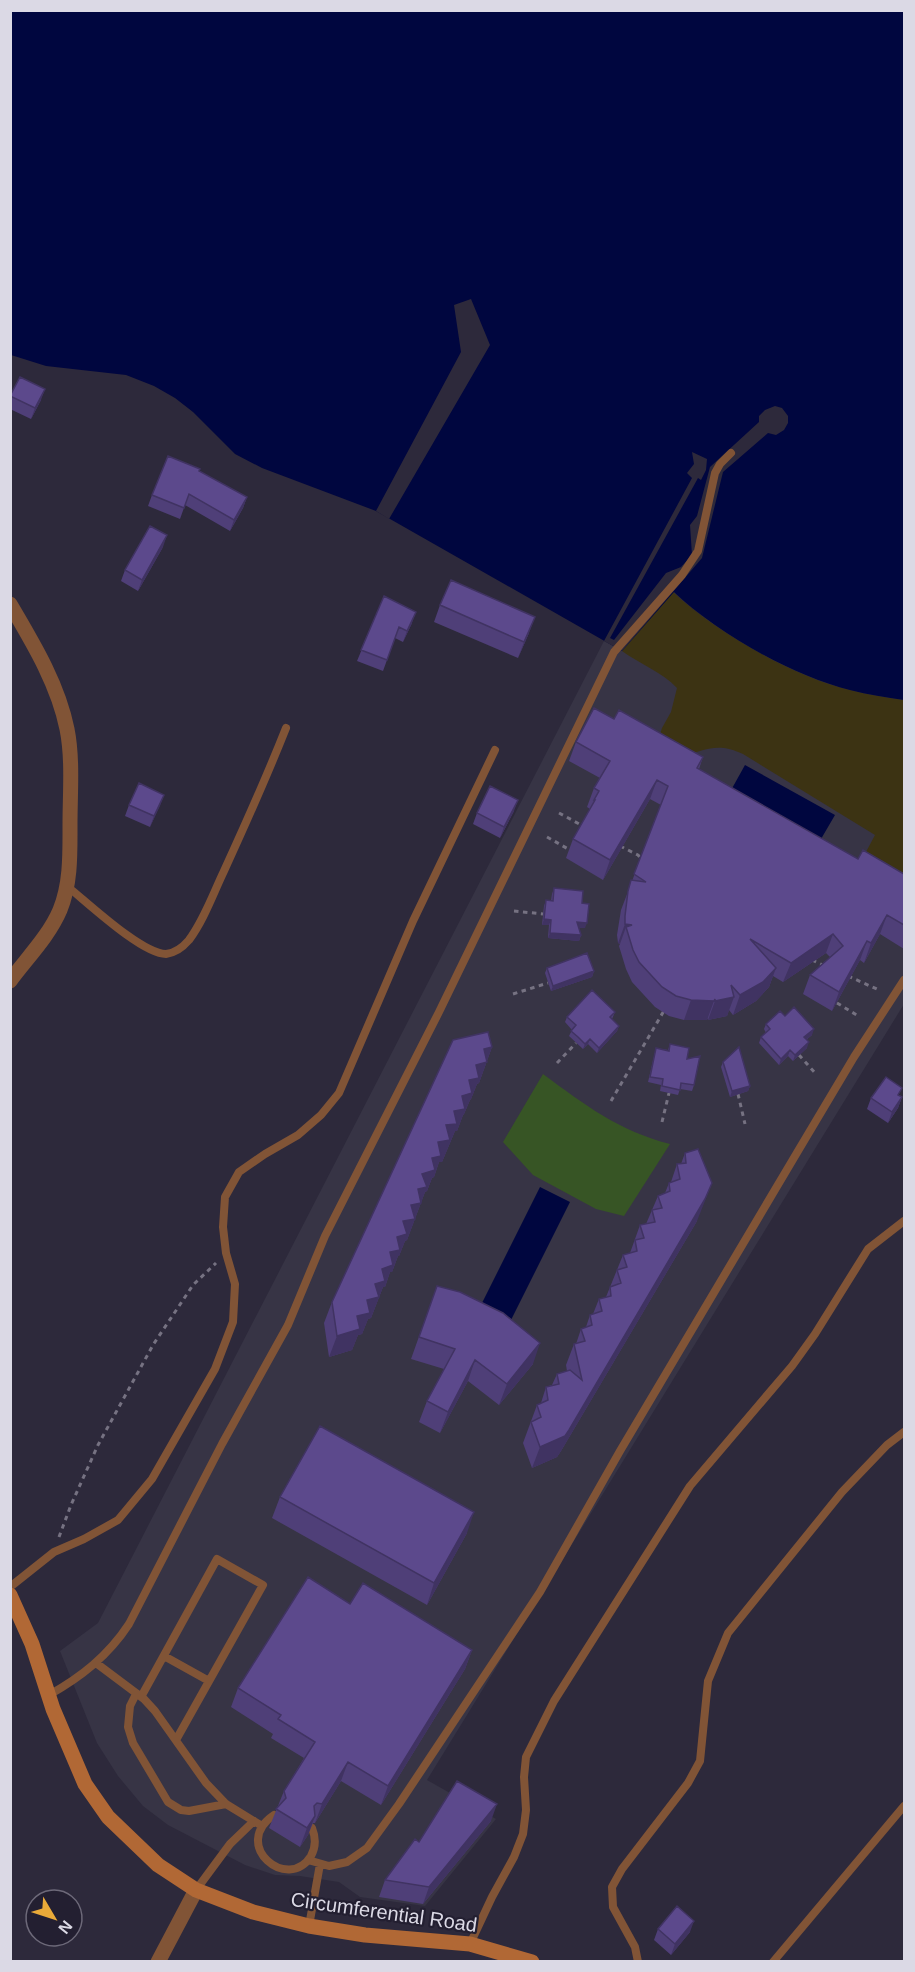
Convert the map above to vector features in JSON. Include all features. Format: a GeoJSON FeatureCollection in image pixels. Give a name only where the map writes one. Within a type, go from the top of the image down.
{"type":"FeatureCollection","features":[{"type":"Feature","properties":{"kind":"main road","name":"Circumferential Road"},"geometry":{"type":"LineString","coordinates":[[10,1595],[32,1644],[49,1695],[85,1784],[108,1817],[158,1865],[196,1890],[253,1912],[309,1926],[365,1935],[470,1944],[495,1956],[532,1962]]}},
{"type":"Feature","properties":{"kind":"street"},"geometry":{"type":"LineString","coordinates":[[10,604],[30,637],[58,697],[67,730],[70,790],[68,887],[59,912],[10,981]]}},
{"type":"Feature","properties":{"kind":"street"},"geometry":{"type":"LineString","coordinates":[[158,1962],[196,1890]]}},
{"type":"Feature","properties":{"kind":"lane"},"geometry":{"type":"LineString","coordinates":[[49,1695],[96,1663],[117,1643],[129,1624],[222,1444],[288,1325],[325,1236],[439,1012],[614,652],[682,575],[698,551],[714,473],[731,453]]}},
{"type":"Feature","properties":{"kind":"lane"},"geometry":{"type":"LineString","coordinates":[[68,887],[151,951],[165,954],[177,951],[188,941],[203,916],[263,786],[286,728]]}},
{"type":"Feature","properties":{"kind":"lane"},"geometry":{"type":"LineString","coordinates":[[10,1587],[54,1552],[118,1520],[152,1479],[187,1419],[215,1368],[233,1322],[235,1284],[226,1253],[223,1227],[225,1197],[239,1172],[297,1135],[321,1115],[339,1093],[413,921],[495,750]]}},
{"type":"Feature","properties":{"kind":"lane"},"geometry":{"type":"LineString","coordinates":[[308,1860],[329,1866],[348,1863],[367,1848],[406,1794],[540,1592],[620,1451],[809,1132],[904,980]]}},
{"type":"Feature","properties":{"kind":"lane"},"geometry":{"type":"LineString","coordinates":[[470,1944],[514,1857],[523,1834],[526,1810],[524,1777],[526,1756],[554,1701],[690,1486],[792,1366],[821,1325],[868,1249],[904,1221]]}},
{"type":"Feature","properties":{"kind":"lane"},"geometry":{"type":"LineString","coordinates":[[638,1962],[635,1947],[613,1907],[612,1887],[621,1869],[688,1783],[700,1761],[708,1681],[728,1633],[842,1492],[887,1445],[904,1432]]}},
{"type":"Feature","properties":{"kind":"lane"},"geometry":{"type":"LineString","coordinates":[[176,1740],[263,1585],[217,1559],[164,1656],[139,1696],[130,1706],[128,1727],[133,1743],[168,1802],[189,1811],[226,1804]]}},
{"type":"Feature","properties":{"kind":"lane"},"geometry":{"type":"LineString","coordinates":[[164,1656],[209,1681]]}},
{"type":"Feature","properties":{"kind":"lane"},"geometry":{"type":"LineString","coordinates":[[96,1663],[156,1711],[206,1783],[226,1804],[262,1826]]}},
{"type":"Feature","properties":{"kind":"lane"},"geometry":{"type":"LineString","coordinates":[[773,1962],[904,1806]]}},
{"type":"Feature","properties":{"kind":"lane"},"geometry":{"type":"LineString","coordinates":[[274,1815],[262,1826],[258,1837],[259,1848],[264,1858],[272,1865],[288,1869],[308,1860],[315,1845],[312,1828]]}},
{"type":"Feature","properties":{"kind":"lane"},"geometry":{"type":"LineString","coordinates":[[196,1890],[230,1844],[254,1821]]}},
{"type":"Feature","properties":{"kind":"lane"},"geometry":{"type":"LineString","coordinates":[[309,1926],[320,1864]]}},
{"type":"Feature","properties":{"kind":"path"},"geometry":{"type":"LineString","coordinates":[[559,813],[588,829]]}},
{"type":"Feature","properties":{"kind":"path"},"geometry":{"type":"LineString","coordinates":[[547,837],[570,850]]}},
{"type":"Feature","properties":{"kind":"path"},"geometry":{"type":"LineString","coordinates":[[618,845],[638,855],[647,865]]}},
{"type":"Feature","properties":{"kind":"path"},"geometry":{"type":"LineString","coordinates":[[514,911],[543,914]]}},
{"type":"Feature","properties":{"kind":"path"},"geometry":{"type":"LineString","coordinates":[[806,957],[827,967]]}},
{"type":"Feature","properties":{"kind":"path"},"geometry":{"type":"LineString","coordinates":[[848,976],[879,990]]}},
{"type":"Feature","properties":{"kind":"path"},"geometry":{"type":"LineString","coordinates":[[513,994],[548,983]]}},
{"type":"Feature","properties":{"kind":"path"},"geometry":{"type":"LineString","coordinates":[[611,1101],[669,1003]]}},
{"type":"Feature","properties":{"kind":"path"},"geometry":{"type":"LineString","coordinates":[[837,1003],[860,1017]]}},
{"type":"Feature","properties":{"kind":"path"},"geometry":{"type":"LineString","coordinates":[[557,1063],[576,1043]]}},
{"type":"Feature","properties":{"kind":"path"},"geometry":{"type":"LineString","coordinates":[[799,1055],[816,1074]]}},
{"type":"Feature","properties":{"kind":"path"},"geometry":{"type":"LineString","coordinates":[[662,1122],[669,1093]]}},
{"type":"Feature","properties":{"kind":"path"},"geometry":{"type":"LineString","coordinates":[[738,1094],[745,1124]]}},
{"type":"Feature","properties":{"kind":"path"},"geometry":{"type":"LineString","coordinates":[[54,1552],[71,1505],[98,1445],[153,1346],[193,1285],[226,1253]]}},
{"type":"Feature","properties":{"kind":"shaded area"},"geometry":{"type":"Polygon","coordinates":[[[11,11],[904,11],[904,700],[864,693],[828,683],[780,663],[733,637],[674,592],[622,651],[376,511],[262,468],[235,454],[193,412],[154,386],[126,375],[46,366],[11,355],[11,11]]]}},
{"type":"Feature","properties":{"kind":"shaded area"},"geometry":{"type":"Polygon","coordinates":[[[673,592],[695,612],[763,654],[804,674],[849,690],[904,700],[904,1004],[427,1780],[496,1819],[425,1906],[360,1897],[339,1882],[275,1875],[245,1865],[168,1825],[143,1806],[118,1776],[97,1743],[60,1651],[98,1623],[604,641],[622,650],[673,592]]]}},
{"type":"Feature","properties":{"kind":"shaded area"},"geometry":{"type":"Polygon","coordinates":[[[745,765],[835,815],[814,851],[725,801],[745,765]]]}},
{"type":"Feature","properties":{"kind":"shaded area"},"geometry":{"type":"Polygon","coordinates":[[[540,1187],[570,1202],[507,1328],[477,1313],[540,1187]]]}},
{"type":"Feature","properties":{"kind":"green space"},"geometry":{"type":"Polygon","coordinates":[[[543,1074],[603,1116],[635,1132],[670,1144],[624,1216],[596,1209],[533,1175],[503,1142],[543,1074]]]}},
{"type":"Feature","properties":{"kind":"sand"},"geometry":{"type":"Polygon","coordinates":[[[673,592],[733,637],[780,663],[828,683],[864,693],[904,700],[904,874],[866,852],[875,835],[743,754],[734,750],[717,748],[676,758],[658,741],[671,712],[677,688],[665,677],[622,651],[673,592]]]}},
{"type":"Feature","properties":{"kind":"pier"},"geometry":{"type":"Polygon","coordinates":[[[471,299],[490,345],[389,519],[376,511],[461,352],[454,305],[471,299]]]}},
{"type":"Feature","properties":{"kind":"pier"},"geometry":{"type":"Polygon","coordinates":[[[775,406],[782,408],[788,416],[788,423],[784,430],[776,435],[768,433],[723,472],[702,558],[622,651],[604,641],[692,478],[687,473],[694,464],[692,452],[707,459],[706,470],[701,480],[698,478],[610,638],[614,640],[666,573],[681,567],[692,555],[690,525],[697,516],[710,467],[759,422],[759,416],[765,410],[775,406]]]}},
{"type":"Feature","properties":{"kind":"building"},"geometry":{"type":"Polygon","coordinates":[[[20,377],[45,389],[35,408],[10,396],[20,377]]]}},
{"type":"Feature","properties":{"kind":"building"},"geometry":{"type":"Polygon","coordinates":[[[168,456],[200,469],[199,471],[247,497],[234,520],[189,494],[184,508],[152,495],[168,456]]]}},
{"type":"Feature","properties":{"kind":"building"},"geometry":{"type":"Polygon","coordinates":[[[150,526],[167,535],[142,580],[125,570],[150,526]]]}},
{"type":"Feature","properties":{"kind":"building"},"geometry":{"type":"Polygon","coordinates":[[[451,580],[535,617],[524,642],[440,605],[451,580]]]}},
{"type":"Feature","properties":{"kind":"building"},"geometry":{"type":"Polygon","coordinates":[[[384,596],[416,612],[407,631],[399,627],[387,660],[361,650],[384,596]]]}},
{"type":"Feature","properties":{"kind":"building"},"geometry":{"type":"Polygon","coordinates":[[[594,708],[614,719],[619,710],[703,757],[697,768],[858,859],[863,850],[904,874],[904,925],[887,915],[871,943],[867,941],[839,992],[810,975],[843,946],[833,934],[791,963],[750,939],[776,968],[763,982],[740,995],[731,985],[734,997],[715,1001],[715,999],[714,1001],[691,1000],[676,996],[662,987],[639,962],[626,927],[632,925],[625,924],[625,916],[631,880],[646,882],[634,874],[668,786],[657,780],[610,860],[573,839],[595,800],[599,791],[594,788],[610,761],[576,742],[594,708]]]}},
{"type":"Feature","properties":{"kind":"building"},"geometry":{"type":"Polygon","coordinates":[[[139,783],[164,795],[154,816],[129,805],[139,783]]]}},
{"type":"Feature","properties":{"kind":"building"},"geometry":{"type":"Polygon","coordinates":[[[490,786],[518,800],[504,827],[477,813],[490,786]]]}},
{"type":"Feature","properties":{"kind":"building"},"geometry":{"type":"Polygon","coordinates":[[[554,888],[583,891],[582,903],[589,904],[587,923],[577,922],[581,935],[550,933],[551,920],[544,919],[546,900],[553,901],[554,888]]]}},
{"type":"Feature","properties":{"kind":"building"},"geometry":{"type":"Polygon","coordinates":[[[587,953],[594,971],[553,986],[547,968],[587,953]]]}},
{"type":"Feature","properties":{"kind":"building"},"geometry":{"type":"Polygon","coordinates":[[[592,990],[615,1012],[610,1017],[619,1026],[599,1048],[590,1039],[585,1044],[571,1031],[576,1025],[567,1017],[592,990]]]}},
{"type":"Feature","properties":{"kind":"building"},"geometry":{"type":"Polygon","coordinates":[[[794,1007],[814,1029],[804,1037],[809,1042],[795,1055],[790,1050],[781,1059],[761,1037],[770,1029],[766,1024],[780,1011],[785,1016],[794,1007]]]}},
{"type":"Feature","properties":{"kind":"building"},"geometry":{"type":"Polygon","coordinates":[[[488,1032],[492,1047],[484,1049],[487,1062],[476,1065],[479,1078],[469,1080],[472,1093],[462,1096],[465,1109],[454,1111],[457,1124],[446,1125],[450,1140],[438,1142],[441,1156],[432,1158],[435,1170],[422,1174],[427,1187],[418,1189],[421,1203],[411,1205],[415,1219],[403,1221],[407,1234],[397,1237],[400,1250],[390,1252],[393,1265],[382,1269],[385,1281],[375,1284],[379,1297],[367,1300],[370,1313],[357,1316],[360,1329],[337,1336],[332,1302],[453,1040],[488,1032]]]}},
{"type":"Feature","properties":{"kind":"building"},"geometry":{"type":"Polygon","coordinates":[[[670,1044],[689,1048],[687,1059],[700,1056],[694,1085],[681,1083],[680,1090],[662,1086],[663,1079],[650,1077],[656,1048],[669,1051],[670,1044]]]}},
{"type":"Feature","properties":{"kind":"building"},"geometry":{"type":"Polygon","coordinates":[[[739,1047],[750,1086],[732,1091],[723,1062],[739,1047]]]}},
{"type":"Feature","properties":{"kind":"building"},"geometry":{"type":"Polygon","coordinates":[[[886,1077],[902,1088],[898,1095],[902,1097],[892,1112],[871,1098],[886,1077]]]}},
{"type":"Feature","properties":{"kind":"building"},"geometry":{"type":"Polygon","coordinates":[[[698,1149],[712,1183],[705,1199],[569,1430],[565,1436],[540,1447],[531,1422],[541,1417],[537,1405],[548,1400],[546,1387],[559,1384],[557,1374],[570,1370],[582,1380],[574,1344],[585,1341],[581,1329],[592,1325],[590,1315],[602,1311],[599,1299],[611,1296],[610,1287],[621,1283],[617,1270],[627,1267],[623,1255],[637,1251],[635,1240],[644,1238],[640,1225],[655,1222],[652,1210],[662,1208],[658,1196],[670,1191],[669,1183],[680,1179],[677,1164],[686,1163],[685,1153],[698,1149]]]}},
{"type":"Feature","properties":{"kind":"building"},"geometry":{"type":"Polygon","coordinates":[[[437,1286],[460,1292],[503,1313],[540,1343],[507,1384],[475,1360],[448,1412],[427,1401],[455,1349],[419,1337],[437,1286]]]}},
{"type":"Feature","properties":{"kind":"building"},"geometry":{"type":"Polygon","coordinates":[[[320,1426],[474,1512],[434,1583],[280,1497],[320,1426]]]}},
{"type":"Feature","properties":{"kind":"building"},"geometry":{"type":"Polygon","coordinates":[[[308,1577],[350,1604],[363,1583],[472,1650],[388,1786],[348,1762],[322,1804],[317,1803],[314,1806],[315,1816],[307,1828],[276,1809],[286,1798],[284,1791],[315,1742],[278,1719],[281,1715],[238,1688],[308,1577]]]}},
{"type":"Feature","properties":{"kind":"building"},"geometry":{"type":"Polygon","coordinates":[[[457,1781],[497,1804],[429,1887],[385,1880],[415,1839],[419,1842],[457,1781]]]}},
{"type":"Feature","properties":{"kind":"building"},"geometry":{"type":"Polygon","coordinates":[[[677,1906],[694,1921],[675,1944],[658,1929],[677,1906]]]}}]}
